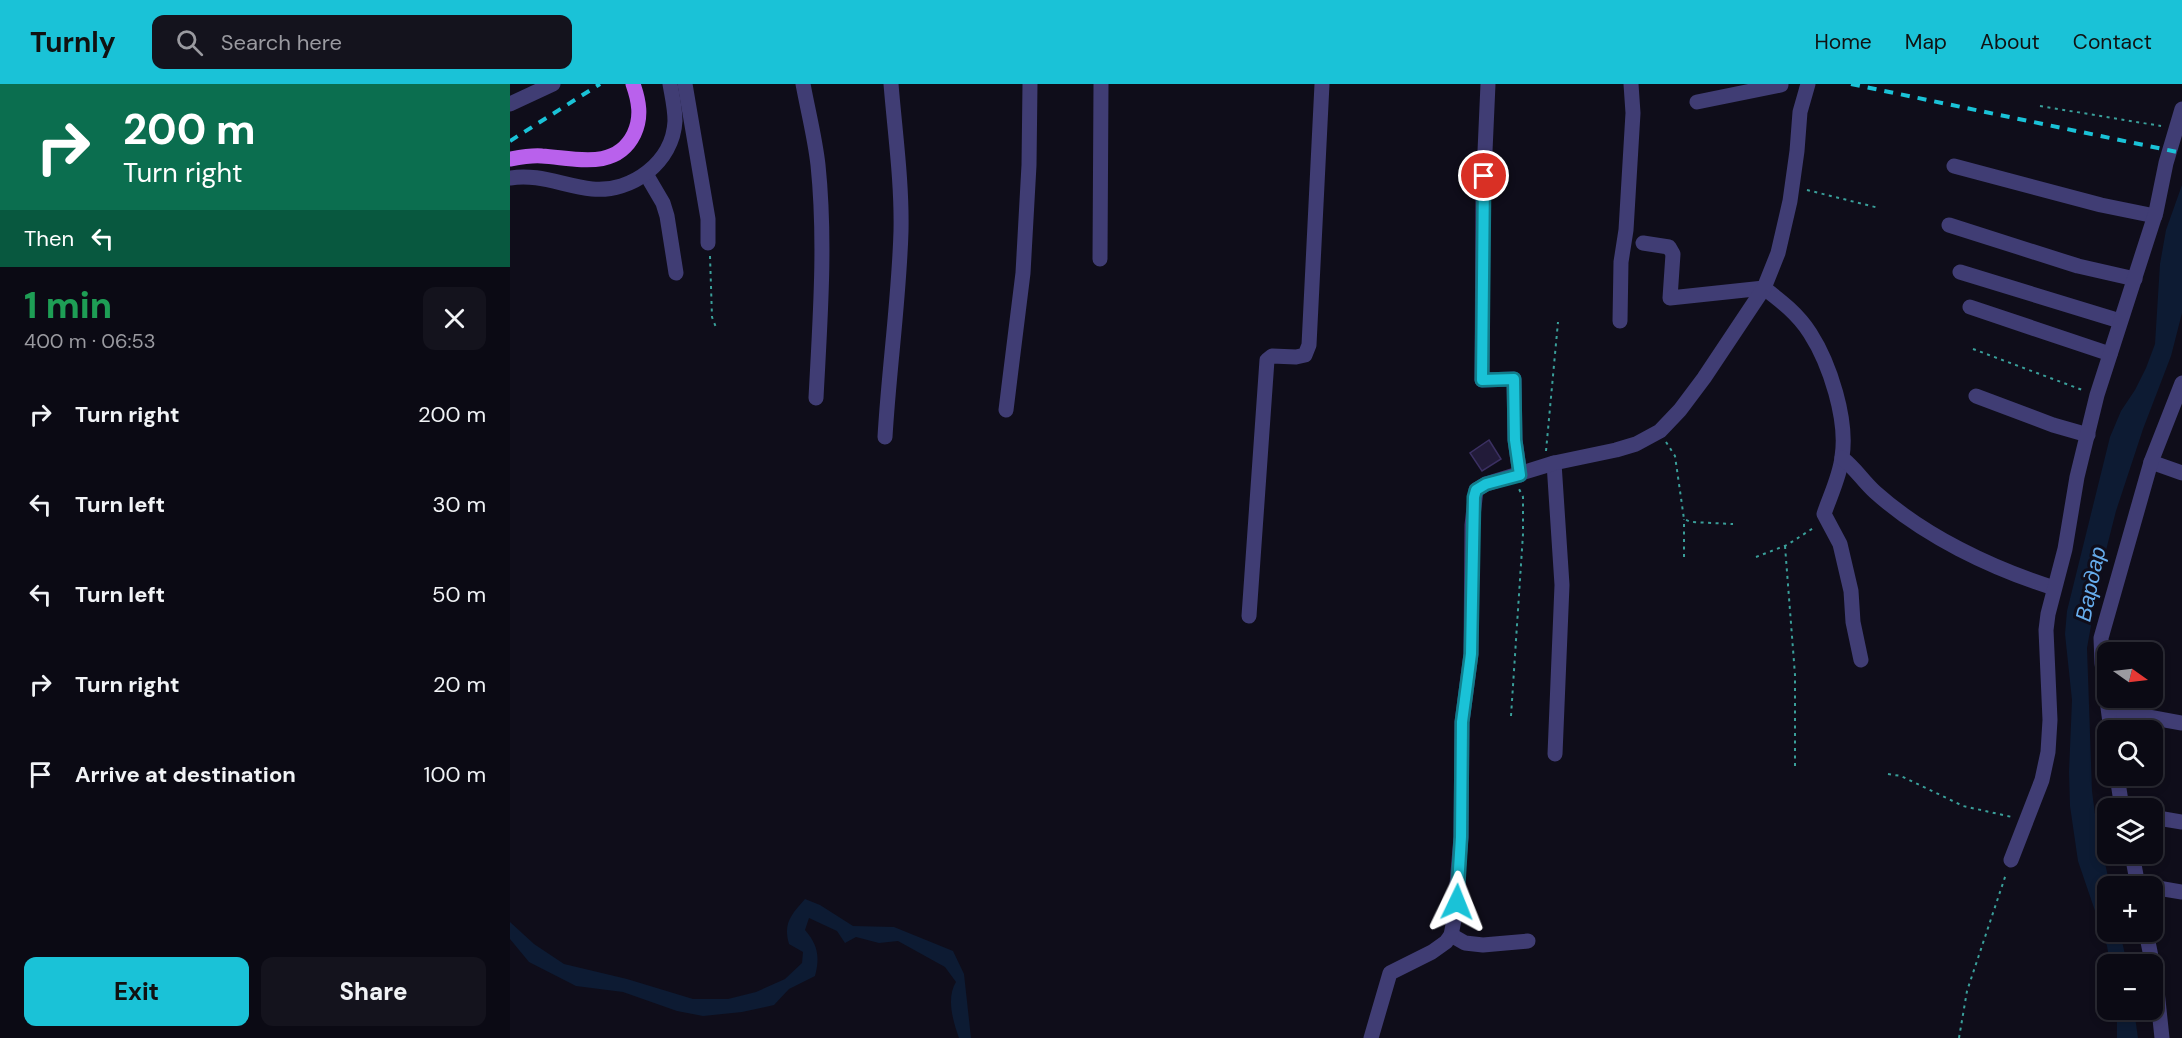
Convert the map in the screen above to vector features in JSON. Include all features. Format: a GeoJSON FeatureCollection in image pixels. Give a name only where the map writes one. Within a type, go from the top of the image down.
{"type":"FeatureCollection","features":[{"type":"Feature","properties":{"kind":"main road"},"geometry":{"type":"LineString","coordinates":[[510,159],[542,156],[588,160],[613,156],[630,141],[639,119],[638,101],[633,84]]}},
{"type":"Feature","properties":{"kind":"street"},"geometry":{"type":"LineString","coordinates":[[512,98],[553,84]]}},
{"type":"Feature","properties":{"kind":"street"},"geometry":{"type":"LineString","coordinates":[[510,178],[526,176],[594,189],[622,186],[646,174],[664,154],[673,132],[674,108],[670,84]]}},
{"type":"Feature","properties":{"kind":"street"},"geometry":{"type":"LineString","coordinates":[[685,84],[708,219],[708,243]]}},
{"type":"Feature","properties":{"kind":"street"},"geometry":{"type":"LineString","coordinates":[[803,84],[818,165],[821,220],[822,267],[816,398]]}},
{"type":"Feature","properties":{"kind":"street"},"geometry":{"type":"LineString","coordinates":[[885,437],[888,376],[895,336],[901,229],[898,154],[891,84]]}},
{"type":"Feature","properties":{"kind":"street"},"geometry":{"type":"LineString","coordinates":[[1006,410],[1023,273],[1029,165],[1029,84]]}},
{"type":"Feature","properties":{"kind":"street"},"geometry":{"type":"LineString","coordinates":[[1100,259],[1101,84]]}},
{"type":"Feature","properties":{"kind":"street"},"geometry":{"type":"LineString","coordinates":[[1250,616],[1267,360],[1272,356],[1305,356],[1309,345],[1322,84]]}},
{"type":"Feature","properties":{"kind":"street"},"geometry":{"type":"LineString","coordinates":[[1488,84],[1483,196],[1482,380],[1514,379],[1517,476]]}},
{"type":"Feature","properties":{"kind":"street"},"geometry":{"type":"LineString","coordinates":[[1620,321],[1621,262],[1626,230],[1633,113],[1631,84]]}},
{"type":"Feature","properties":{"kind":"street"},"geometry":{"type":"LineString","coordinates":[[1371,1038],[1390,973],[1432,952],[1446,942],[1451,935],[1457,902],[1461,837],[1462,722],[1471,654],[1476,490],[1486,484],[1549,465],[1636,444],[1660,431],[1680,410],[1704,378],[1764,288],[1779,253],[1792,186],[1800,112],[1807,88],[1778,85],[1698,102]]}},
{"type":"Feature","properties":{"kind":"street"},"geometry":{"type":"LineString","coordinates":[[2011,860],[2042,780],[2048,752],[2050,720],[2046,630],[2054,588],[2065,549],[2077,477],[2097,395],[2155,216],[2166,163],[2182,109]]}},
{"type":"Feature","properties":{"kind":"street"},"geometry":{"type":"LineString","coordinates":[[1954,166],[2101,205],[2155,216]]}},
{"type":"Feature","properties":{"kind":"street"},"geometry":{"type":"LineString","coordinates":[[646,174],[663,203],[667,216],[676,273]]}},
{"type":"Feature","properties":{"kind":"street"},"geometry":{"type":"LineString","coordinates":[[1949,225],[2078,266],[2135,279]]}},
{"type":"Feature","properties":{"kind":"street"},"geometry":{"type":"LineString","coordinates":[[1643,243],[1672,249],[1670,298],[1764,288],[1788,306],[1810,333],[1827,369],[1840,411],[1844,439],[1842,458],[1824,514],[1840,544],[1851,591],[1853,622],[1861,660]]}},
{"type":"Feature","properties":{"kind":"street"},"geometry":{"type":"LineString","coordinates":[[1960,272],[2120,321]]}},
{"type":"Feature","properties":{"kind":"street"},"geometry":{"type":"LineString","coordinates":[[1970,307],[2110,354]]}},
{"type":"Feature","properties":{"kind":"street"},"geometry":{"type":"LineString","coordinates":[[2111,720],[2100,638],[2151,462],[2182,383]]}},
{"type":"Feature","properties":{"kind":"street"},"geometry":{"type":"LineString","coordinates":[[1976,396],[2088,435]]}},
{"type":"Feature","properties":{"kind":"street"},"geometry":{"type":"LineString","coordinates":[[1842,458],[1856,469],[1874,491],[1932,533],[2024,579],[2054,588]]}},
{"type":"Feature","properties":{"kind":"street"},"geometry":{"type":"LineString","coordinates":[[2151,462],[2182,473]]}},
{"type":"Feature","properties":{"kind":"street"},"geometry":{"type":"LineString","coordinates":[[1549,465],[1562,585],[1555,754]]}},
{"type":"Feature","properties":{"kind":"street"},"geometry":{"type":"LineString","coordinates":[[2118,720],[2132,714],[2182,723]]}},
{"type":"Feature","properties":{"kind":"street"},"geometry":{"type":"LineString","coordinates":[[2163,819],[2182,822]]}},
{"type":"Feature","properties":{"kind":"street"},"geometry":{"type":"LineString","coordinates":[[2163,889],[2182,892]]}},
{"type":"Feature","properties":{"kind":"street"},"geometry":{"type":"LineString","coordinates":[[1451,935],[1465,943],[1483,945],[1528,941]]}},
{"type":"Feature","properties":{"kind":"street"},"geometry":{"type":"LineString","coordinates":[[2148,942],[2156,981],[2162,1038]]}},
{"type":"Feature","properties":{"kind":"path"},"geometry":{"type":"LineString","coordinates":[[2040,106],[2178,128]]}},
{"type":"Feature","properties":{"kind":"path"},"geometry":{"type":"LineString","coordinates":[[1792,186],[1880,208]]}},
{"type":"Feature","properties":{"kind":"path"},"geometry":{"type":"LineString","coordinates":[[708,243],[712,317],[717,330]]}},
{"type":"Feature","properties":{"kind":"path"},"geometry":{"type":"LineString","coordinates":[[1549,465],[1558,322]]}},
{"type":"Feature","properties":{"kind":"path"},"geometry":{"type":"LineString","coordinates":[[1972,349],[2097,395]]}},
{"type":"Feature","properties":{"kind":"path"},"geometry":{"type":"LineString","coordinates":[[1660,431],[1675,456],[1684,519],[1684,557]]}},
{"type":"Feature","properties":{"kind":"path"},"geometry":{"type":"LineString","coordinates":[[1511,716],[1523,534],[1523,497],[1517,476]]}},
{"type":"Feature","properties":{"kind":"path"},"geometry":{"type":"LineString","coordinates":[[1684,519],[1691,522],[1733,524]]}},
{"type":"Feature","properties":{"kind":"path"},"geometry":{"type":"LineString","coordinates":[[1756,557],[1785,546],[1826,520]]}},
{"type":"Feature","properties":{"kind":"path"},"geometry":{"type":"LineString","coordinates":[[1785,546],[1795,675],[1795,767]]}},
{"type":"Feature","properties":{"kind":"path"},"geometry":{"type":"LineString","coordinates":[[1888,774],[1901,776],[1962,807],[2026,820]]}},
{"type":"Feature","properties":{"kind":"path"},"geometry":{"type":"LineString","coordinates":[[1959,1038],[1967,992],[2011,860]]}},
{"type":"Feature","properties":{"kind":"water","name":"Вардар"},"geometry":{"type":"Polygon","coordinates":[[[2182,185],[2182,313],[2171,356],[2143,429],[2116,511],[2101,570],[2087,648],[2097,864],[2105,864],[2108,876],[2097,876],[2097,917],[2078,861],[2070,806],[2072,700],[2065,634],[2067,611],[2110,437],[2121,411],[2146,368],[2155,344],[2160,264],[2166,230],[2182,185]]]}},
{"type":"Feature","properties":{"kind":"water"},"geometry":{"type":"Polygon","coordinates":[[[805,899],[820,905],[853,926],[894,927],[953,951],[964,974],[971,1038],[959,1038],[951,1002],[956,982],[945,967],[898,941],[879,943],[856,937],[845,943],[837,931],[809,918],[805,930],[817,952],[815,976],[789,989],[774,1005],[742,1012],[703,1016],[677,1011],[623,992],[576,986],[529,962],[510,939],[510,922],[534,944],[564,964],[627,979],[693,999],[728,999],[756,992],[785,979],[802,963],[803,952],[789,944],[787,930],[792,915],[805,899]]]}},
{"type":"Feature","properties":{"kind":"water"},"geometry":{"type":"Polygon","coordinates":[[[2106,942],[2122,942],[2125,954],[2108,954],[2106,942]]]}},
{"type":"Feature","properties":{"kind":"water"},"geometry":{"type":"Polygon","coordinates":[[[2117,1020],[2135,1020],[2138,1038],[2117,1038],[2117,1020]]]}},
{"type":"Feature","properties":{"kind":"building"},"geometry":{"type":"Polygon","coordinates":[[[1489,440],[1501,459],[1482,471],[1470,453],[1489,440]]]}},
{"type":"Feature","properties":{"kind":"railway"},"geometry":{"type":"LineString","coordinates":[[510,141],[600,84]]}},
{"type":"Feature","properties":{"kind":"railway"},"geometry":{"type":"LineString","coordinates":[[1851,84],[2182,153]]}},
{"type":"Feature","properties":{"kind":"route"},"geometry":{"type":"LineString","coordinates":[[1457,902],[1461,837],[1462,722],[1471,654],[1474,497],[1476,490],[1486,484],[1520,475],[1515,440],[1514,379],[1482,380],[1484,176]]}}]}
